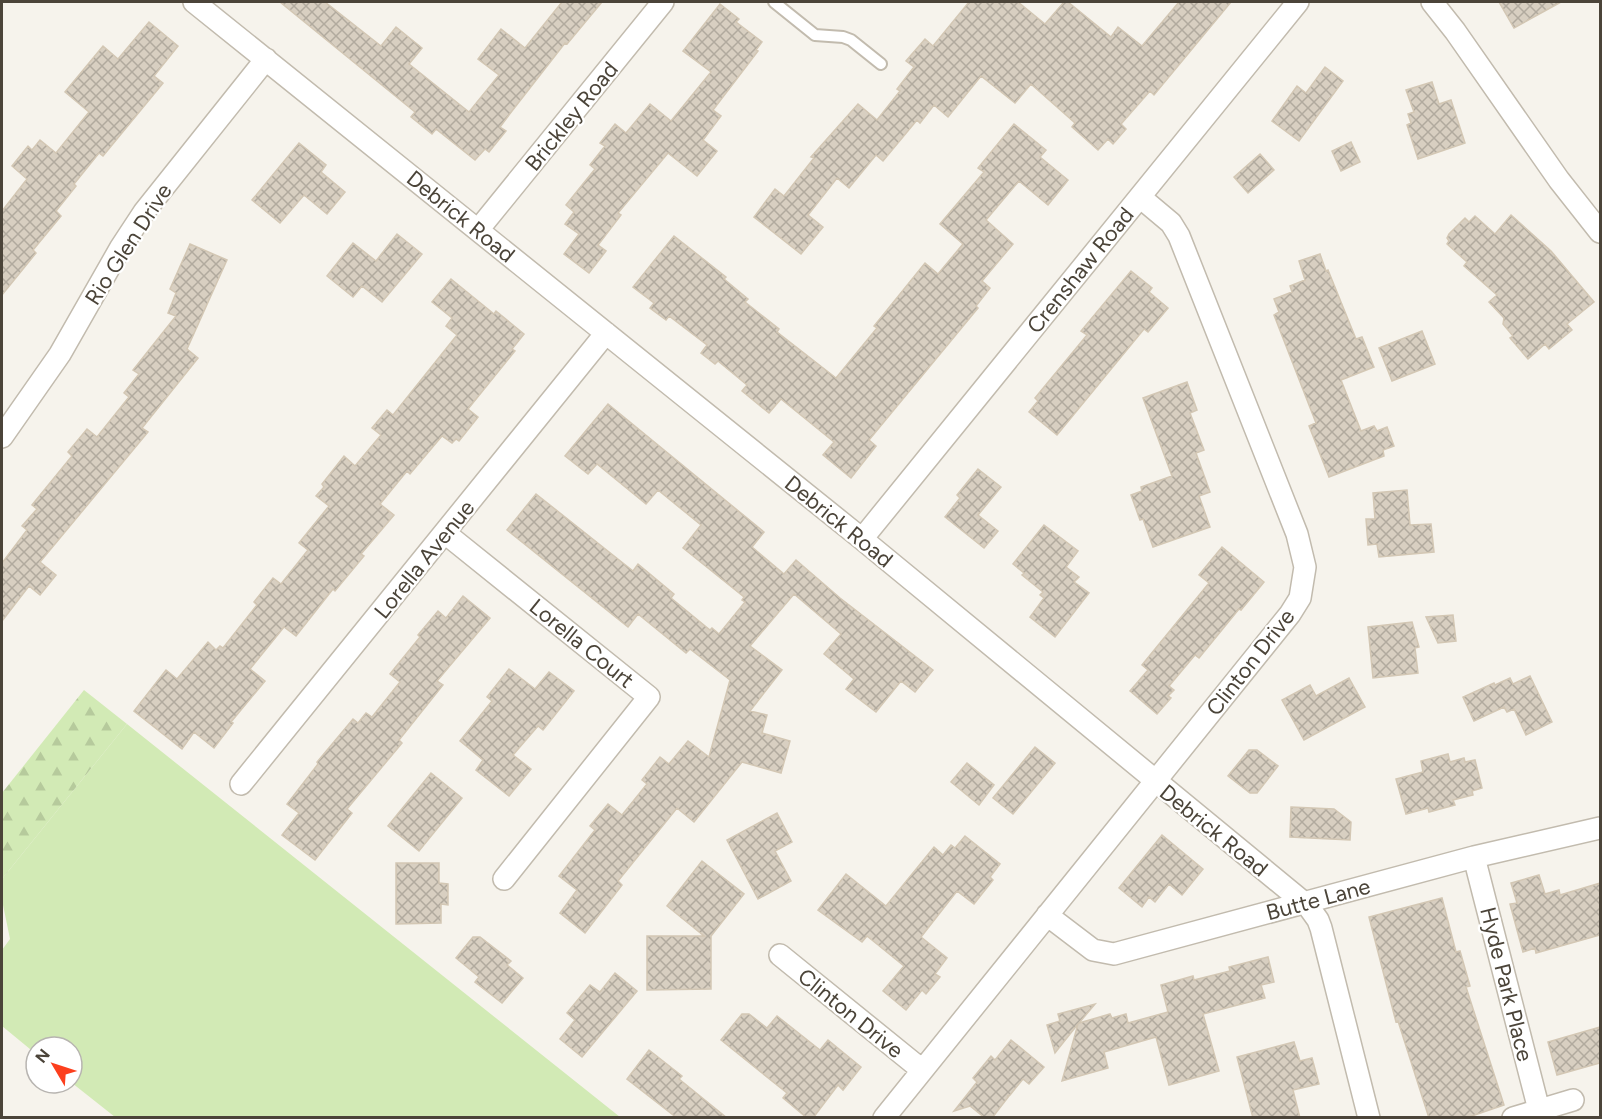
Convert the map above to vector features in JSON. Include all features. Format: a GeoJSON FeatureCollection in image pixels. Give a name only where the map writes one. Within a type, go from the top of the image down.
{"type":"FeatureCollection","features":[{"type":"Feature","properties":{"kind":"street","name":"Debrick Road"},"geometry":{"type":"LineString","coordinates":[[194,2],[862,539],[1303,902],[1314,914],[1321,928],[1369,1118]]}},
{"type":"Feature","properties":{"kind":"street","name":"Brickley Road"},"geometry":{"type":"LineString","coordinates":[[478,230],[663,2]]}},
{"type":"Feature","properties":{"kind":"street","name":"Crenshaw Road"},"geometry":{"type":"LineString","coordinates":[[862,539],[1298,2]]}},
{"type":"Feature","properties":{"kind":"street"},"geometry":{"type":"LineString","coordinates":[[1432,2],[1455,31],[1559,180],[1600,232]]}},
{"type":"Feature","properties":{"kind":"street","name":"Rio Glen Drive"},"geometry":{"type":"LineString","coordinates":[[2,436],[60,354],[110,265],[144,212],[266,59]]}},
{"type":"Feature","properties":{"kind":"street","name":"Clinton Drive"},"geometry":{"type":"LineString","coordinates":[[884,1118],[1290,614],[1300,598],[1305,567],[1297,534],[1179,236],[1171,224],[1140,197]]}},
{"type":"Feature","properties":{"kind":"street","name":"Lorella Avenue"},"geometry":{"type":"LineString","coordinates":[[241,784],[606,333]]}},
{"type":"Feature","properties":{"kind":"street","name":"Lorella Court"},"geometry":{"type":"LineString","coordinates":[[445,533],[649,697],[504,879]]}},
{"type":"Feature","properties":{"kind":"street","name":"Butte Lane"},"geometry":{"type":"LineString","coordinates":[[1047,915],[1093,950],[1114,954],[1303,902],[1600,828]]}},
{"type":"Feature","properties":{"kind":"street","name":"Hyde Park Place"},"geometry":{"type":"LineString","coordinates":[[1474,858],[1539,1110]]}},
{"type":"Feature","properties":{"kind":"street","name":"Clinton Drive"},"geometry":{"type":"LineString","coordinates":[[780,955],[922,1070]]}},
{"type":"Feature","properties":{"kind":"street"},"geometry":{"type":"LineString","coordinates":[[1513,1118],[1573,1100]]}},
{"type":"Feature","properties":{"kind":"lane"},"geometry":{"type":"LineString","coordinates":[[774,2],[815,35],[851,39],[881,64]]}},
{"type":"Feature","properties":{"kind":"green space"},"geometry":{"type":"Polygon","coordinates":[[[84,690],[127,724],[2,879],[2,793],[84,690]]]}},
{"type":"Feature","properties":{"kind":"green space"},"geometry":{"type":"Polygon","coordinates":[[[127,724],[620,1117],[115,1117],[84,1092],[84,1035],[24,1035],[24,1044],[2,1026],[2,950],[10,939],[2,900],[2,879],[127,724]]]}},
{"type":"Feature","properties":{"kind":"building"},"geometry":{"type":"Polygon","coordinates":[[[280,2],[325,2],[381,46],[396,27],[422,48],[409,64],[469,112],[499,75],[478,59],[501,29],[525,48],[562,2],[602,2],[567,44],[565,43],[500,127],[506,131],[489,152],[485,149],[475,160],[436,129],[432,134],[411,117],[415,112],[280,2]]]}},
{"type":"Feature","properties":{"kind":"building"},"geometry":{"type":"Polygon","coordinates":[[[969,2],[1018,2],[1045,24],[1064,2],[1068,2],[1111,37],[1118,27],[1142,46],[1179,2],[1231,2],[1154,95],[1150,91],[1121,124],[1126,129],[1113,144],[1108,139],[1098,150],[1072,127],[1075,123],[1031,84],[1015,103],[981,76],[948,117],[934,105],[920,123],[917,120],[883,161],[876,155],[849,188],[837,178],[808,215],[823,227],[801,254],[754,217],[775,189],[784,196],[814,158],[811,157],[858,104],[877,120],[900,91],[897,89],[914,67],[906,61],[925,39],[933,46],[969,2]]]}},
{"type":"Feature","properties":{"kind":"building"},"geometry":{"type":"Polygon","coordinates":[[[1499,2],[1561,2],[1514,28],[1499,2]]]}},
{"type":"Feature","properties":{"kind":"building"},"geometry":{"type":"Polygon","coordinates":[[[720,4],[739,19],[736,22],[762,42],[756,50],[758,51],[713,110],[721,116],[703,140],[717,151],[697,176],[668,153],[618,213],[621,215],[598,245],[606,251],[589,273],[564,254],[579,234],[565,224],[574,212],[566,205],[595,169],[590,165],[605,146],[600,143],[615,124],[626,133],[650,104],[671,121],[711,72],[683,51],[720,4]]]}},
{"type":"Feature","properties":{"kind":"building"},"geometry":{"type":"Polygon","coordinates":[[[149,22],[178,46],[154,76],[163,83],[103,156],[99,153],[74,184],[76,186],[56,211],[61,216],[33,250],[36,253],[2,295],[2,211],[27,179],[12,166],[28,146],[32,150],[40,140],[56,153],[89,112],[65,92],[103,46],[118,59],[149,22]]]}},
{"type":"Feature","properties":{"kind":"building"},"geometry":{"type":"Polygon","coordinates":[[[1325,67],[1343,81],[1299,141],[1272,121],[1297,86],[1306,93],[1325,67]]]}},
{"type":"Feature","properties":{"kind":"building"},"geometry":{"type":"Polygon","coordinates":[[[1432,82],[1439,104],[1451,100],[1465,143],[1418,159],[1407,125],[1411,123],[1408,114],[1414,112],[1406,90],[1432,82]]]}},
{"type":"Feature","properties":{"kind":"building"},"geometry":{"type":"Polygon","coordinates":[[[1014,124],[1046,150],[1040,157],[1068,180],[1048,205],[1019,181],[986,220],[1013,244],[982,281],[990,288],[976,306],[978,308],[869,440],[876,446],[851,478],[823,455],[834,442],[781,399],[769,413],[742,391],[747,385],[718,361],[715,364],[701,353],[707,345],[669,316],[666,320],[650,308],[654,303],[633,287],[674,236],[726,277],[724,279],[748,299],[745,302],[779,329],[777,332],[836,378],[877,328],[874,326],[925,263],[938,274],[963,244],[940,224],[984,172],[978,168],[1014,124]]]}},
{"type":"Feature","properties":{"kind":"building"},"geometry":{"type":"Polygon","coordinates":[[[1351,142],[1360,162],[1341,171],[1332,151],[1351,142]]]}},
{"type":"Feature","properties":{"kind":"building"},"geometry":{"type":"Polygon","coordinates":[[[299,143],[326,165],[321,172],[345,192],[327,214],[304,195],[280,223],[252,200],[299,143]]]}},
{"type":"Feature","properties":{"kind":"building"},"geometry":{"type":"Polygon","coordinates":[[[1260,154],[1274,170],[1248,193],[1234,177],[1260,154]]]}},
{"type":"Feature","properties":{"kind":"building"},"geometry":{"type":"Polygon","coordinates":[[[1511,215],[1551,251],[1594,302],[1567,324],[1572,330],[1549,349],[1545,344],[1528,359],[1510,338],[1513,336],[1503,324],[1504,318],[1489,302],[1497,295],[1464,266],[1467,262],[1447,244],[1449,234],[1465,218],[1469,222],[1475,216],[1495,234],[1511,215]]]}},
{"type":"Feature","properties":{"kind":"building"},"geometry":{"type":"Polygon","coordinates":[[[397,234],[422,254],[382,302],[362,286],[353,297],[327,276],[353,243],[376,261],[397,234]]]}},
{"type":"Feature","properties":{"kind":"building"},"geometry":{"type":"Polygon","coordinates":[[[190,244],[227,260],[187,349],[198,358],[142,428],[148,432],[40,562],[56,575],[40,595],[29,586],[2,621],[2,563],[27,530],[22,526],[37,509],[32,505],[72,456],[68,452],[87,429],[97,437],[129,397],[124,393],[139,374],[133,370],[176,316],[168,313],[176,293],[170,289],[190,244]]]}},
{"type":"Feature","properties":{"kind":"building"},"geometry":{"type":"Polygon","coordinates":[[[1320,254],[1356,339],[1362,337],[1374,367],[1341,380],[1361,431],[1374,426],[1377,431],[1387,427],[1394,446],[1383,450],[1384,456],[1329,477],[1309,426],[1316,423],[1274,315],[1279,312],[1274,299],[1292,292],[1290,286],[1305,280],[1299,261],[1320,254]]]}},
{"type":"Feature","properties":{"kind":"building"},"geometry":{"type":"Polygon","coordinates":[[[1131,271],[1152,288],[1149,292],[1168,308],[1148,332],[1144,329],[1057,435],[1029,412],[1038,401],[1035,398],[1087,335],[1081,331],[1131,271]]]}},
{"type":"Feature","properties":{"kind":"building"},"geometry":{"type":"Polygon","coordinates":[[[451,279],[494,314],[496,311],[524,334],[512,349],[515,351],[468,409],[478,417],[459,441],[456,439],[452,443],[442,436],[410,474],[407,471],[380,504],[394,515],[361,554],[364,556],[335,591],[333,589],[296,636],[284,627],[250,669],[265,681],[231,722],[233,723],[214,748],[194,732],[182,749],[134,711],[166,670],[177,679],[208,642],[216,650],[220,646],[223,648],[257,605],[254,602],[273,578],[281,584],[308,550],[299,543],[329,506],[316,496],[324,487],[322,484],[344,456],[355,466],[381,435],[372,428],[387,410],[393,415],[457,335],[446,326],[452,318],[432,302],[451,279]]]}},
{"type":"Feature","properties":{"kind":"building"},"geometry":{"type":"Polygon","coordinates":[[[1422,331],[1435,364],[1392,381],[1379,348],[1422,331]]]}},
{"type":"Feature","properties":{"kind":"building"},"geometry":{"type":"Polygon","coordinates":[[[1187,382],[1197,410],[1190,413],[1204,450],[1196,453],[1210,492],[1199,496],[1210,527],[1153,547],[1131,495],[1142,491],[1141,487],[1172,476],[1143,398],[1187,382]]]}},
{"type":"Feature","properties":{"kind":"building"},"geometry":{"type":"Polygon","coordinates":[[[608,404],[764,532],[752,547],[784,574],[796,560],[840,598],[933,670],[915,692],[901,681],[876,712],[846,689],[854,679],[824,654],[841,634],[794,594],[750,646],[782,670],[750,711],[767,715],[762,733],[790,741],[781,773],[742,762],[694,822],[677,808],[618,881],[622,885],[585,933],[560,913],[577,890],[559,876],[595,830],[590,826],[608,804],[622,815],[647,784],[642,780],[660,757],[669,764],[688,741],[709,757],[730,680],[690,649],[686,653],[638,614],[628,627],[507,530],[536,494],[633,571],[638,564],[674,594],[671,598],[710,630],[712,628],[719,634],[745,602],[742,600],[744,597],[683,548],[701,525],[658,490],[646,504],[597,464],[588,474],[565,456],[608,404]]]}},
{"type":"Feature","properties":{"kind":"building"},"geometry":{"type":"Polygon","coordinates":[[[978,469],[1001,487],[978,515],[998,531],[984,548],[945,517],[960,498],[957,495],[978,469]]]}},
{"type":"Feature","properties":{"kind":"building"},"geometry":{"type":"Polygon","coordinates":[[[1407,490],[1410,525],[1431,524],[1434,552],[1379,557],[1377,544],[1368,545],[1366,519],[1375,519],[1373,493],[1407,490]]]}},
{"type":"Feature","properties":{"kind":"building"},"geometry":{"type":"Polygon","coordinates":[[[1044,525],[1078,551],[1066,567],[1079,577],[1074,582],[1089,593],[1055,637],[1030,617],[1044,598],[1040,595],[1043,592],[1022,575],[1024,573],[1013,564],[1044,525]]]}},
{"type":"Feature","properties":{"kind":"building"},"geometry":{"type":"Polygon","coordinates":[[[1222,547],[1264,582],[1199,658],[1195,655],[1169,686],[1174,690],[1168,696],[1171,698],[1157,714],[1130,691],[1148,670],[1142,665],[1209,583],[1199,575],[1222,547]]]}},
{"type":"Feature","properties":{"kind":"building"},"geometry":{"type":"Polygon","coordinates":[[[463,596],[490,618],[437,681],[443,685],[399,740],[402,743],[347,809],[352,813],[315,860],[282,835],[299,813],[287,804],[318,764],[317,762],[353,719],[358,723],[366,713],[372,717],[400,682],[390,674],[438,611],[446,618],[463,596]]]}},
{"type":"Feature","properties":{"kind":"building"},"geometry":{"type":"Polygon","coordinates":[[[1453,615],[1456,641],[1438,643],[1426,617],[1453,615]]]}},
{"type":"Feature","properties":{"kind":"building"},"geometry":{"type":"Polygon","coordinates":[[[1412,622],[1419,647],[1415,648],[1418,673],[1373,678],[1368,627],[1412,622]]]}},
{"type":"Feature","properties":{"kind":"building"},"geometry":{"type":"Polygon","coordinates":[[[509,669],[535,689],[549,672],[574,691],[543,730],[538,726],[513,755],[531,769],[509,796],[476,770],[483,760],[460,741],[492,701],[487,697],[509,669]]]}},
{"type":"Feature","properties":{"kind":"building"},"geometry":{"type":"Polygon","coordinates":[[[1530,676],[1552,722],[1526,735],[1514,709],[1507,712],[1504,707],[1474,721],[1463,697],[1494,683],[1495,685],[1510,678],[1513,684],[1530,676]]]}},
{"type":"Feature","properties":{"kind":"building"},"geometry":{"type":"Polygon","coordinates":[[[1349,678],[1365,707],[1304,740],[1282,700],[1310,685],[1316,696],[1349,678]]]}},
{"type":"Feature","properties":{"kind":"building"},"geometry":{"type":"Polygon","coordinates":[[[1035,747],[1055,763],[1013,814],[993,798],[1035,747]]]}},
{"type":"Feature","properties":{"kind":"building"},"geometry":{"type":"Polygon","coordinates":[[[1249,750],[1257,750],[1278,766],[1257,793],[1250,793],[1228,776],[1249,750]]]}},
{"type":"Feature","properties":{"kind":"building"},"geometry":{"type":"Polygon","coordinates":[[[1448,754],[1450,762],[1464,758],[1465,762],[1475,760],[1482,788],[1472,791],[1473,795],[1453,800],[1455,805],[1429,812],[1428,808],[1406,814],[1396,779],[1423,772],[1421,761],[1448,754]]]}},
{"type":"Feature","properties":{"kind":"building"},"geometry":{"type":"Polygon","coordinates":[[[967,763],[994,785],[979,805],[951,782],[967,763]]]}},
{"type":"Feature","properties":{"kind":"building"},"geometry":{"type":"Polygon","coordinates":[[[431,773],[462,798],[419,851],[388,826],[431,773]]]}},
{"type":"Feature","properties":{"kind":"building"},"geometry":{"type":"Polygon","coordinates":[[[1291,807],[1334,809],[1351,822],[1350,840],[1290,837],[1291,807]]]}},
{"type":"Feature","properties":{"kind":"building"},"geometry":{"type":"Polygon","coordinates":[[[777,813],[792,842],[775,851],[791,881],[758,899],[727,840],[777,813]]]}},
{"type":"Feature","properties":{"kind":"building"},"geometry":{"type":"Polygon","coordinates":[[[1162,835],[1203,869],[1182,895],[1169,884],[1155,902],[1149,897],[1142,907],[1119,888],[1162,835]]]}},
{"type":"Feature","properties":{"kind":"building"},"geometry":{"type":"Polygon","coordinates":[[[965,836],[1000,864],[990,877],[993,880],[974,904],[957,891],[921,937],[947,958],[935,974],[940,977],[926,994],[922,990],[906,1010],[883,991],[904,966],[867,936],[862,942],[818,910],[846,874],[886,906],[934,847],[943,855],[951,845],[955,848],[965,836]]]}},
{"type":"Feature","properties":{"kind":"building"},"geometry":{"type":"Polygon","coordinates":[[[702,861],[744,894],[711,936],[711,989],[647,990],[647,936],[704,936],[667,906],[702,861]]]}},
{"type":"Feature","properties":{"kind":"building"},"geometry":{"type":"Polygon","coordinates":[[[396,863],[439,863],[439,883],[448,884],[448,905],[441,904],[441,923],[396,924],[396,863]]]}},
{"type":"Feature","properties":{"kind":"building"},"geometry":{"type":"Polygon","coordinates":[[[1539,875],[1545,894],[1559,890],[1560,895],[1600,883],[1600,935],[1536,953],[1535,948],[1523,952],[1510,904],[1517,903],[1511,883],[1539,875]]]}},
{"type":"Feature","properties":{"kind":"building"},"geometry":{"type":"Polygon","coordinates":[[[1442,898],[1456,952],[1460,951],[1470,986],[1466,987],[1504,1105],[1466,1118],[1429,1118],[1398,1021],[1396,1022],[1369,917],[1442,898]]]}},
{"type":"Feature","properties":{"kind":"building"},"geometry":{"type":"Polygon","coordinates":[[[473,937],[480,937],[511,961],[507,965],[523,978],[502,1003],[475,982],[479,977],[456,958],[473,937]]]}},
{"type":"Feature","properties":{"kind":"building"},"geometry":{"type":"Polygon","coordinates":[[[1268,957],[1274,982],[1261,985],[1265,998],[1203,1014],[1219,1071],[1169,1085],[1156,1037],[1104,1052],[1108,1068],[1062,1081],[1078,1024],[1055,1053],[1047,1025],[1060,1021],[1058,1014],[1095,1004],[1079,1023],[1110,1014],[1112,1018],[1126,1014],[1128,1023],[1168,1012],[1161,985],[1193,976],[1194,980],[1230,971],[1229,967],[1268,957]]]}},
{"type":"Feature","properties":{"kind":"building"},"geometry":{"type":"Polygon","coordinates":[[[615,973],[637,991],[582,1057],[560,1039],[575,1020],[567,1013],[590,985],[600,992],[615,973]]]}},
{"type":"Feature","properties":{"kind":"building"},"geometry":{"type":"Polygon","coordinates":[[[742,1014],[749,1014],[767,1028],[777,1016],[820,1050],[828,1040],[861,1067],[843,1090],[838,1085],[813,1118],[807,1118],[783,1098],[787,1093],[721,1040],[742,1014]]]}},
{"type":"Feature","properties":{"kind":"building"},"geometry":{"type":"Polygon","coordinates":[[[1600,1027],[1600,1063],[1557,1075],[1548,1042],[1600,1027]]]}},
{"type":"Feature","properties":{"kind":"building"},"geometry":{"type":"Polygon","coordinates":[[[1011,1040],[1044,1067],[1029,1084],[1023,1079],[1007,1096],[1009,1096],[992,1118],[985,1118],[970,1106],[954,1111],[977,1082],[973,1078],[991,1056],[995,1060],[1011,1040]]]}},
{"type":"Feature","properties":{"kind":"building"},"geometry":{"type":"Polygon","coordinates":[[[1294,1042],[1300,1061],[1312,1058],[1319,1084],[1293,1090],[1300,1118],[1253,1118],[1237,1057],[1294,1042]]]}},
{"type":"Feature","properties":{"kind":"building"},"geometry":{"type":"Polygon","coordinates":[[[649,1050],[682,1076],[679,1079],[727,1118],[677,1118],[627,1079],[649,1050]]]}}]}
